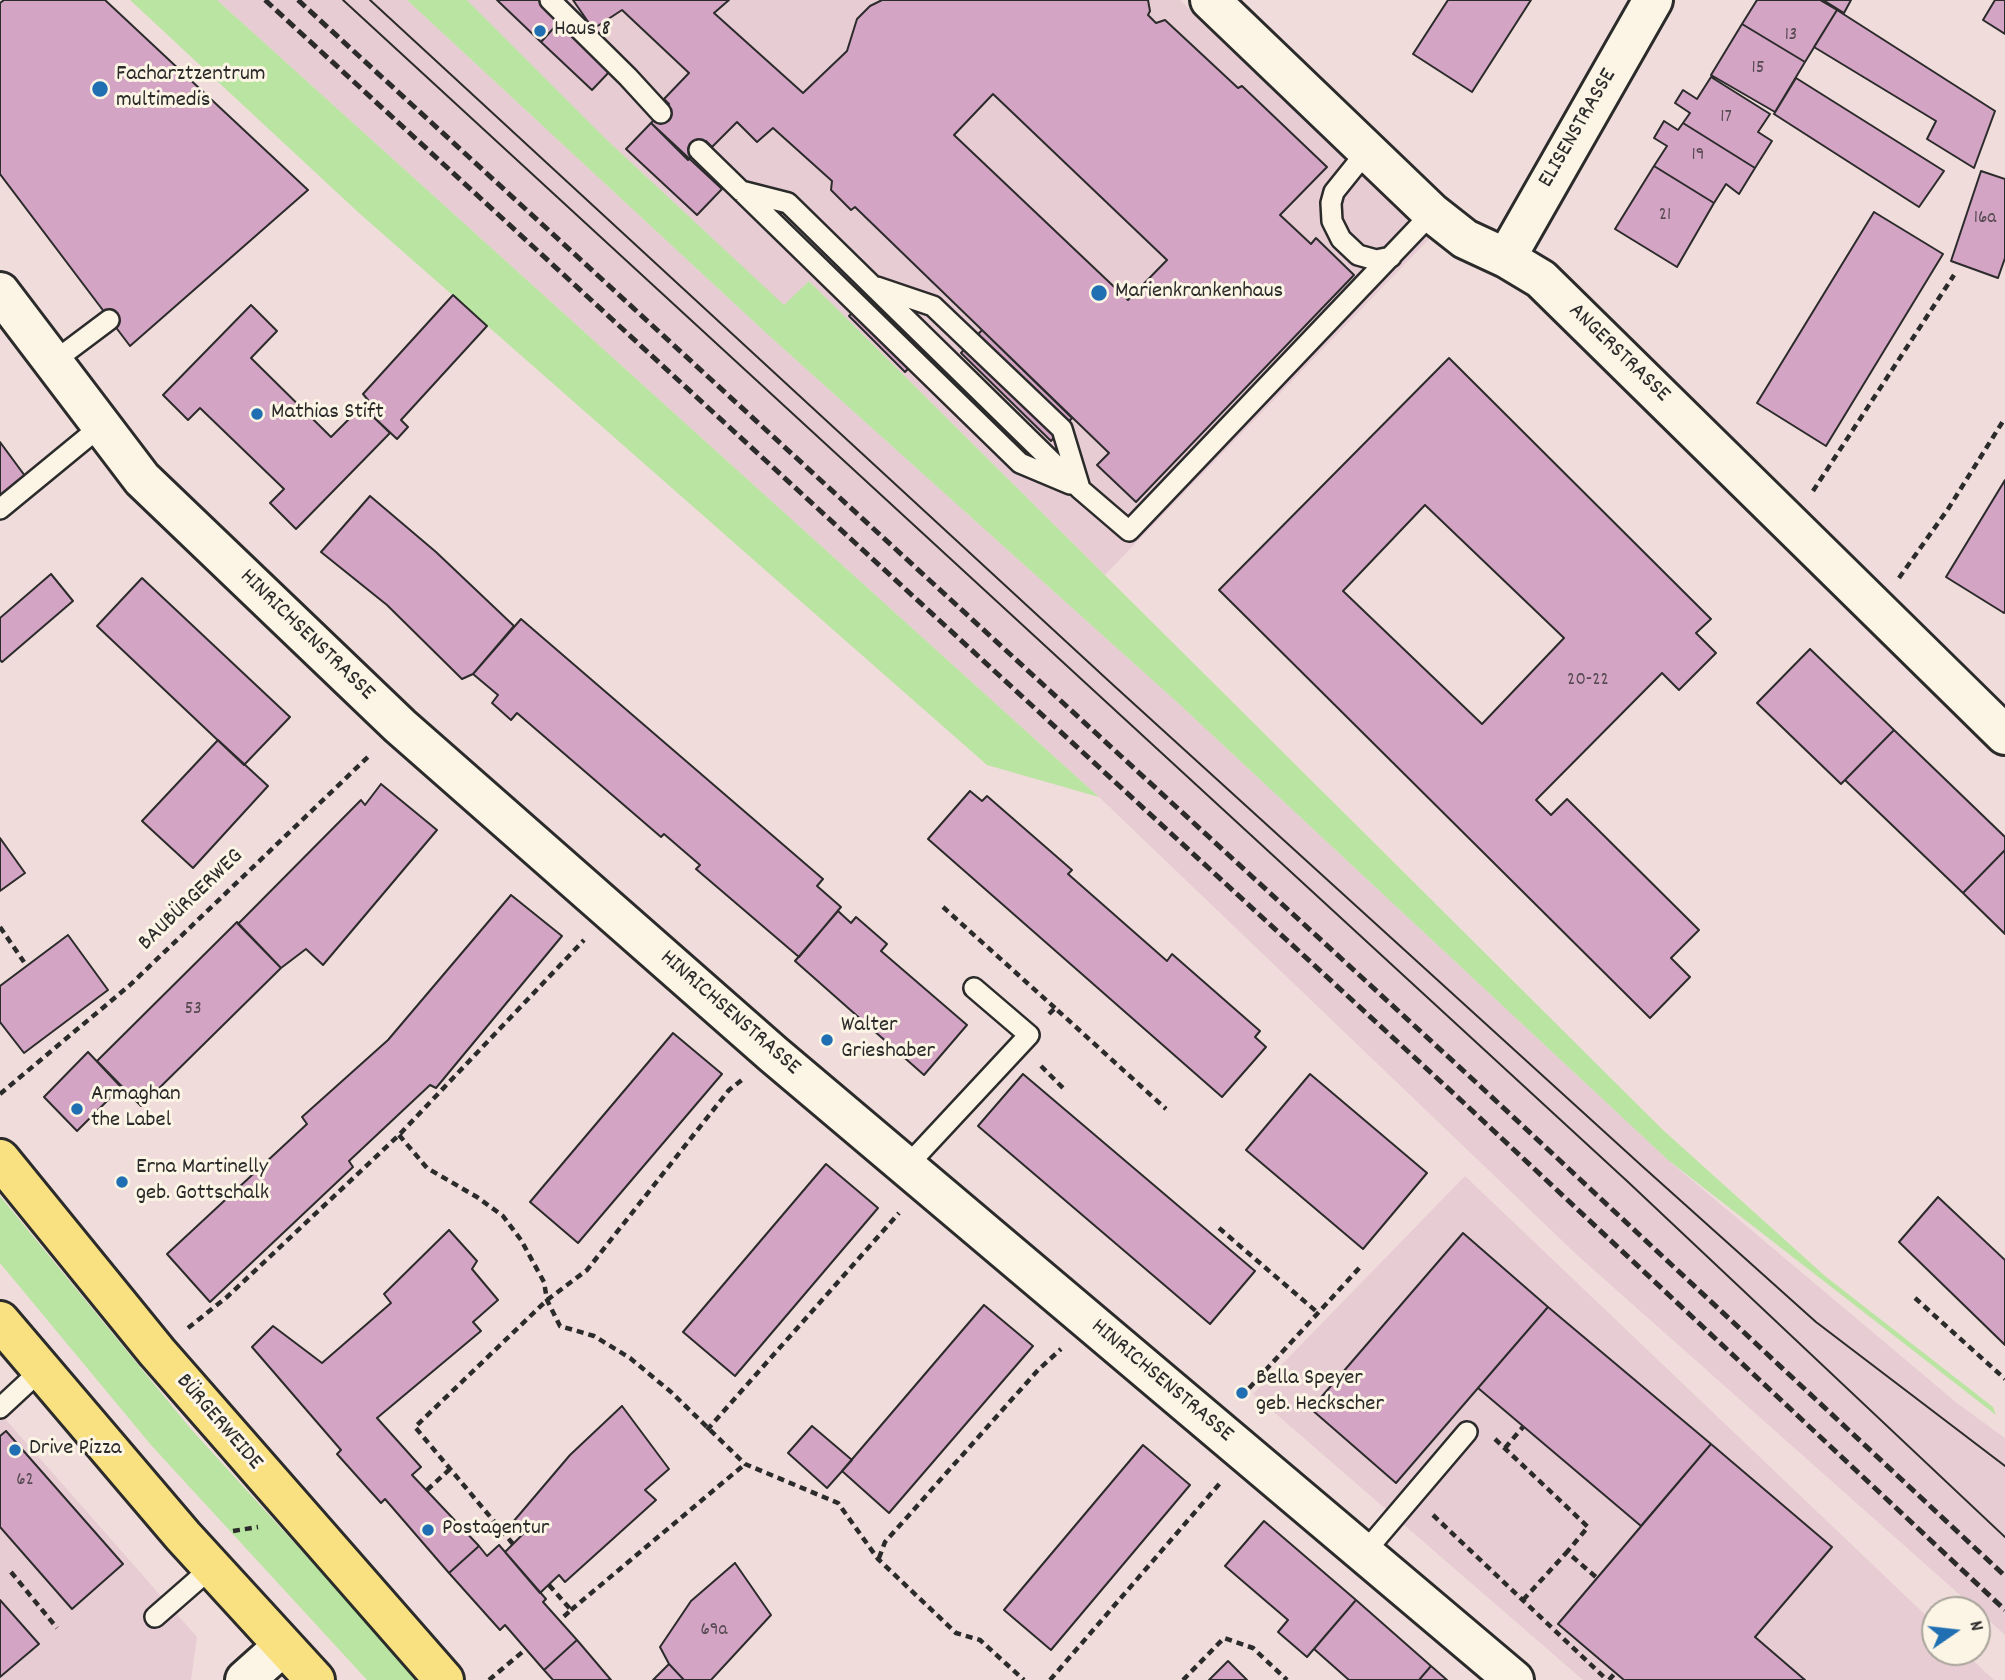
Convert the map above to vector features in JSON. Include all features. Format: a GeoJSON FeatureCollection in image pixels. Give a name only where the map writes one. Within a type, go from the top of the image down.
{"type":"FeatureCollection","features":[{"type":"Feature","properties":{"kind":"main road","name":"BÜRGERWEIDE"},"geometry":{"type":"LineString","coordinates":[[0,1159],[157,1352],[444,1680]]}},
{"type":"Feature","properties":{"kind":"main road"},"geometry":{"type":"LineString","coordinates":[[0,1321],[211,1568],[314,1680]]}},
{"type":"Feature","properties":{"kind":"street","name":"ANGERSTRASSE"},"geometry":{"type":"LineString","coordinates":[[1210,0],[1432,213],[1465,239],[1506,258],[1541,279],[1877,609],[2003,728]]}},
{"type":"Feature","properties":{"kind":"street","name":"ELISENSTRASSE"},"geometry":{"type":"LineString","coordinates":[[1506,258],[1653,0]]}},
{"type":"Feature","properties":{"kind":"street","name":"HINRICHSENSTRASSE"},"geometry":{"type":"LineString","coordinates":[[0,292],[142,479],[400,726],[774,1054],[1514,1680]]}},
{"type":"Feature","properties":{"kind":"street"},"geometry":{"type":"LineString","coordinates":[[245,1680],[283,1646]]}},
{"type":"Feature","properties":{"kind":"lane"},"geometry":{"type":"LineString","coordinates":[[550,0],[661,113]]}},
{"type":"Feature","properties":{"kind":"lane"},"geometry":{"type":"LineString","coordinates":[[699,150],[1020,463],[1080,489]]}},
{"type":"Feature","properties":{"kind":"lane"},"geometry":{"type":"LineString","coordinates":[[1367,151],[1334,191],[1331,203],[1332,221],[1341,239],[1358,255],[1376,260],[1391,257]]}},
{"type":"Feature","properties":{"kind":"lane"},"geometry":{"type":"LineString","coordinates":[[741,191],[788,203],[1080,489],[1129,531],[1432,213]]}},
{"type":"Feature","properties":{"kind":"lane"},"geometry":{"type":"LineString","coordinates":[[873,286],[933,306],[1062,429],[1080,489]]}},
{"type":"Feature","properties":{"kind":"lane"},"geometry":{"type":"LineString","coordinates":[[53,362],[109,320]]}},
{"type":"Feature","properties":{"kind":"lane"},"geometry":{"type":"LineString","coordinates":[[0,509],[101,426]]}},
{"type":"Feature","properties":{"kind":"lane"},"geometry":{"type":"LineString","coordinates":[[918,1176],[1029,1035],[974,988]]}},
{"type":"Feature","properties":{"kind":"lane"},"geometry":{"type":"LineString","coordinates":[[0,1408],[41,1370]]}},
{"type":"Feature","properties":{"kind":"lane"},"geometry":{"type":"LineString","coordinates":[[1364,1553],[1467,1432]]}},
{"type":"Feature","properties":{"kind":"lane"},"geometry":{"type":"LineString","coordinates":[[155,1617],[211,1568]]}},
{"type":"Feature","properties":{"kind":"path"},"geometry":{"type":"LineString","coordinates":[[1792,524],[1954,275]]}},
{"type":"Feature","properties":{"kind":"path"},"geometry":{"type":"LineString","coordinates":[[1877,609],[1948,509],[2005,418]]}},
{"type":"Feature","properties":{"kind":"path","name":"BAUBÜRGERWEG"},"geometry":{"type":"LineString","coordinates":[[0,1094],[130,985],[400,726]]}},
{"type":"Feature","properties":{"kind":"path"},"geometry":{"type":"LineString","coordinates":[[943,907],[1166,1109]]}},
{"type":"Feature","properties":{"kind":"path"},"geometry":{"type":"LineString","coordinates":[[157,1352],[227,1297],[399,1135],[612,913]]}},
{"type":"Feature","properties":{"kind":"path"},"geometry":{"type":"LineString","coordinates":[[0,927],[3,937],[24,962]]}},
{"type":"Feature","properties":{"kind":"path"},"geometry":{"type":"LineString","coordinates":[[1029,1035],[1055,1008]]}},
{"type":"Feature","properties":{"kind":"path"},"geometry":{"type":"LineString","coordinates":[[513,1544],[415,1427],[547,1300],[587,1270],[729,1090],[774,1054]]}},
{"type":"Feature","properties":{"kind":"path"},"geometry":{"type":"LineString","coordinates":[[399,1135],[427,1168],[477,1197],[503,1216],[522,1240],[544,1282],[547,1300],[560,1325],[594,1336],[630,1358],[671,1392],[707,1430],[745,1464],[838,1503],[878,1559],[956,1633],[980,1640],[1024,1680]]}},
{"type":"Feature","properties":{"kind":"path"},"geometry":{"type":"LineString","coordinates":[[707,1430],[891,1220],[918,1176]]}},
{"type":"Feature","properties":{"kind":"path"},"geometry":{"type":"LineString","coordinates":[[1219,1228],[1317,1312]]}},
{"type":"Feature","properties":{"kind":"path"},"geometry":{"type":"LineString","coordinates":[[1219,1431],[1245,1390],[1361,1266]]}},
{"type":"Feature","properties":{"kind":"path"},"geometry":{"type":"LineString","coordinates":[[1915,1298],[2005,1379]]}},
{"type":"Feature","properties":{"kind":"path"},"geometry":{"type":"LineString","coordinates":[[878,1559],[885,1542],[1038,1370],[1090,1323]]}},
{"type":"Feature","properties":{"kind":"path"},"geometry":{"type":"LineString","coordinates":[[1467,1432],[1476,1421],[1588,1527],[1523,1601]]}},
{"type":"Feature","properties":{"kind":"path"},"geometry":{"type":"LineString","coordinates":[[1505,1448],[1522,1427]]}},
{"type":"Feature","properties":{"kind":"path"},"geometry":{"type":"LineString","coordinates":[[1050,1680],[1217,1485],[1251,1458]]}},
{"type":"Feature","properties":{"kind":"path"},"geometry":{"type":"LineString","coordinates":[[560,1620],[745,1464]]}},
{"type":"Feature","properties":{"kind":"path"},"geometry":{"type":"LineString","coordinates":[[427,1490],[450,1469]]}},
{"type":"Feature","properties":{"kind":"path"},"geometry":{"type":"LineString","coordinates":[[1412,1496],[1608,1680],[1615,1672]]}},
{"type":"Feature","properties":{"kind":"path"},"geometry":{"type":"LineString","coordinates":[[1567,1552],[1597,1578]]}},
{"type":"Feature","properties":{"kind":"path"},"geometry":{"type":"LineString","coordinates":[[11,1572],[57,1629]]}},
{"type":"Feature","properties":{"kind":"path"},"geometry":{"type":"LineString","coordinates":[[549,1585],[571,1610]]}},
{"type":"Feature","properties":{"kind":"path"},"geometry":{"type":"LineString","coordinates":[[1183,1680],[1224,1638],[1253,1648],[1287,1680]]}},
{"type":"Feature","properties":{"kind":"path"},"geometry":{"type":"LineString","coordinates":[[489,1680],[526,1649]]}},
{"type":"Feature","properties":{"kind":"shaded area"},"geometry":{"type":"Polygon","coordinates":[[[217,0],[407,0],[765,332],[1178,703],[1668,1160],[1957,1403],[2005,1438],[2005,1635],[1991,1623],[1991,1596],[1961,1596],[1577,1255],[1099,797],[217,0]]]}},
{"type":"Feature","properties":{"kind":"shaded area","name":"Marienkrankenhaus"},"geometry":{"type":"Polygon","coordinates":[[[454,0],[1180,0],[1431,237],[1105,575],[809,281],[784,306],[454,0]]]}},
{"type":"Feature","properties":{"kind":"shaded area"},"geometry":{"type":"Polygon","coordinates":[[[1465,1176],[1921,1611],[1921,1666],[1979,1666],[1994,1680],[1583,1680],[1253,1394],[1465,1176]]]}},
{"type":"Feature","properties":{"kind":"shaded area"},"geometry":{"type":"Polygon","coordinates":[[[0,1413],[197,1637],[191,1680],[0,1680],[0,1413]]]}},
{"type":"Feature","properties":{"kind":"green space"},"geometry":{"type":"Polygon","coordinates":[[[130,0],[217,0],[1099,797],[987,765],[359,213],[130,0]]]}},
{"type":"Feature","properties":{"kind":"green space"},"geometry":{"type":"Polygon","coordinates":[[[407,0],[467,0],[607,140],[784,305],[809,281],[1663,1130],[1825,1276],[1993,1407],[1996,1415],[1668,1160],[1178,703],[765,332],[407,0]]]}},
{"type":"Feature","properties":{"kind":"green space"},"geometry":{"type":"Polygon","coordinates":[[[0,1196],[190,1428],[419,1680],[367,1680],[151,1445],[0,1263],[0,1196]]]}},
{"type":"Feature","properties":{"kind":"building","name":"Facharztzentrum multimedis"},"geometry":{"type":"Polygon","coordinates":[[[4,0],[105,0],[308,190],[130,346],[0,174],[0,3],[4,0]]]}},
{"type":"Feature","properties":{"kind":"building","name":"Haus 8"},"geometry":{"type":"Polygon","coordinates":[[[497,0],[541,0],[561,20],[541,42],[497,0]]]}},
{"type":"Feature","properties":{"kind":"building"},"geometry":{"type":"Polygon","coordinates":[[[573,0],[729,0],[714,13],[803,93],[847,51],[857,19],[870,6],[882,0],[1148,0],[1148,15],[1156,23],[1165,20],[1238,88],[1242,86],[1327,167],[1280,215],[1311,244],[1316,238],[1354,275],[1136,502],[1097,465],[1109,453],[855,207],[851,210],[831,190],[832,181],[773,128],[757,142],[737,122],[712,147],[706,141],[688,160],[651,123],[669,104],[664,99],[689,73],[622,10],[593,29],[573,0]],[[993,94],[954,135],[1128,300],[1167,260],[993,94]]]}},
{"type":"Feature","properties":{"kind":"building"},"geometry":{"type":"Polygon","coordinates":[[[1448,0],[1531,0],[1472,92],[1413,54],[1448,0]]]}},
{"type":"Feature","properties":{"kind":"building"},"geometry":{"type":"Polygon","coordinates":[[[1757,0],[1820,0],[1837,10],[1805,62],[1742,24],[1757,0]]]}},
{"type":"Feature","properties":{"kind":"building"},"geometry":{"type":"Polygon","coordinates":[[[1823,0],[1851,0],[1844,13],[1823,0]]]}},
{"type":"Feature","properties":{"kind":"building"},"geometry":{"type":"Polygon","coordinates":[[[1995,0],[2005,0],[2005,34],[1983,20],[1995,0]]]}},
{"type":"Feature","properties":{"kind":"building"},"geometry":{"type":"Polygon","coordinates":[[[1837,10],[1995,111],[1974,168],[1927,139],[1936,121],[1814,47],[1837,10]]]}},
{"type":"Feature","properties":{"kind":"building"},"geometry":{"type":"Polygon","coordinates":[[[561,20],[612,69],[592,90],[541,42],[561,20]]]}},
{"type":"Feature","properties":{"kind":"building"},"geometry":{"type":"Polygon","coordinates":[[[1742,24],[1805,62],[1775,112],[1711,75],[1742,24]]]}},
{"type":"Feature","properties":{"kind":"building"},"geometry":{"type":"Polygon","coordinates":[[[1711,77],[1770,114],[1758,132],[1772,141],[1755,168],[1683,123],[1690,113],[1675,103],[1683,90],[1697,99],[1711,77]]]}},
{"type":"Feature","properties":{"kind":"building"},"geometry":{"type":"Polygon","coordinates":[[[1796,78],[1944,171],[1919,207],[1774,114],[1796,78]]]}},
{"type":"Feature","properties":{"kind":"building"},"geometry":{"type":"Polygon","coordinates":[[[1664,121],[1678,130],[1683,123],[1755,168],[1739,194],[1726,184],[1714,203],[1654,166],[1667,146],[1654,138],[1664,121]]]}},
{"type":"Feature","properties":{"kind":"building"},"geometry":{"type":"Polygon","coordinates":[[[651,123],[722,189],[697,215],[626,149],[651,123]]]}},
{"type":"Feature","properties":{"kind":"building"},"geometry":{"type":"Polygon","coordinates":[[[1654,166],[1714,203],[1677,267],[1615,229],[1654,166]]]}},
{"type":"Feature","properties":{"kind":"building"},"geometry":{"type":"Polygon","coordinates":[[[1981,171],[2005,179],[2005,258],[1998,278],[1951,261],[1981,171]]]}},
{"type":"Feature","properties":{"kind":"building"},"geometry":{"type":"Polygon","coordinates":[[[1874,212],[1943,254],[1826,446],[1757,403],[1874,212]]]}},
{"type":"Feature","properties":{"kind":"building"},"geometry":{"type":"Polygon","coordinates":[[[453,295],[487,326],[401,420],[408,427],[397,439],[362,406],[368,400],[363,394],[453,295]]]}},
{"type":"Feature","properties":{"kind":"building"},"geometry":{"type":"Polygon","coordinates":[[[870,295],[925,351],[905,372],[849,316],[870,295]]]}},
{"type":"Feature","properties":{"kind":"building","name":"Mathias Stift"},"geometry":{"type":"Polygon","coordinates":[[[251,305],[277,331],[251,358],[331,437],[362,406],[390,433],[296,529],[270,503],[284,489],[200,408],[188,420],[163,395],[251,305]]]}},
{"type":"Feature","properties":{"kind":"building"},"geometry":{"type":"Polygon","coordinates":[[[982,330],[1072,418],[1051,441],[961,353],[982,330]]]}},
{"type":"Feature","properties":{"kind":"building"},"geometry":{"type":"Polygon","coordinates":[[[1449,358],[1711,619],[1696,633],[1716,653],[1679,690],[1662,673],[1536,800],[1551,815],[1567,799],[1699,930],[1671,958],[1690,977],[1650,1018],[1219,590],[1449,358]],[[1425,505],[1343,591],[1482,724],[1564,638],[1425,505]]]}},
{"type":"Feature","properties":{"kind":"building"},"geometry":{"type":"Polygon","coordinates":[[[0,442],[28,480],[0,500],[0,442]]]}},
{"type":"Feature","properties":{"kind":"building"},"geometry":{"type":"Polygon","coordinates":[[[2005,480],[2005,611],[2004,613],[1946,577],[2005,480]]]}},
{"type":"Feature","properties":{"kind":"building"},"geometry":{"type":"Polygon","coordinates":[[[370,496],[436,552],[514,626],[473,674],[462,679],[387,605],[321,552],[370,496]]]}},
{"type":"Feature","properties":{"kind":"building"},"geometry":{"type":"Polygon","coordinates":[[[51,574],[73,601],[2,662],[0,618],[51,574]]]}},
{"type":"Feature","properties":{"kind":"building"},"geometry":{"type":"Polygon","coordinates":[[[142,578],[290,717],[244,765],[97,626],[142,578]]]}},
{"type":"Feature","properties":{"kind":"building"},"geometry":{"type":"Polygon","coordinates":[[[521,619],[823,879],[817,886],[841,907],[799,957],[696,869],[700,865],[664,834],[661,837],[517,713],[511,720],[492,703],[498,695],[473,674],[521,619]]]}},
{"type":"Feature","properties":{"kind":"building"},"geometry":{"type":"Polygon","coordinates":[[[1810,649],[1894,730],[1841,784],[1757,703],[1810,649]]]}},
{"type":"Feature","properties":{"kind":"building"},"geometry":{"type":"Polygon","coordinates":[[[1894,730],[2005,837],[2005,850],[1963,893],[1845,780],[1894,730]]]}},
{"type":"Feature","properties":{"kind":"building"},"geometry":{"type":"Polygon","coordinates":[[[218,740],[268,786],[193,868],[142,821],[218,740]]]}},
{"type":"Feature","properties":{"kind":"building"},"geometry":{"type":"Polygon","coordinates":[[[381,784],[437,830],[323,965],[306,949],[281,968],[238,924],[361,800],[365,805],[381,784]]]}},
{"type":"Feature","properties":{"kind":"building"},"geometry":{"type":"Polygon","coordinates":[[[970,791],[982,801],[987,796],[1072,870],[1068,874],[1167,961],[1172,954],[1260,1031],[1255,1037],[1266,1047],[1222,1097],[928,839],[970,791]]]}},
{"type":"Feature","properties":{"kind":"building"},"geometry":{"type":"Polygon","coordinates":[[[0,838],[25,873],[0,891],[0,838]]]}},
{"type":"Feature","properties":{"kind":"building"},"geometry":{"type":"Polygon","coordinates":[[[2005,850],[2005,934],[1963,893],[2005,850]]]}},
{"type":"Feature","properties":{"kind":"building"},"geometry":{"type":"Polygon","coordinates":[[[511,895],[562,936],[436,1088],[430,1085],[349,1161],[353,1167],[210,1302],[167,1254],[307,1124],[302,1117],[388,1040],[511,895]]]}},
{"type":"Feature","properties":{"kind":"building"},"geometry":{"type":"Polygon","coordinates":[[[838,911],[851,923],[856,917],[887,944],[881,951],[967,1025],[924,1075],[795,961],[838,911]]]}},
{"type":"Feature","properties":{"kind":"building"},"geometry":{"type":"Polygon","coordinates":[[[237,922],[281,968],[141,1106],[97,1061],[237,922]]]}},
{"type":"Feature","properties":{"kind":"building"},"geometry":{"type":"Polygon","coordinates":[[[68,935],[108,990],[24,1053],[0,1022],[0,986],[68,935]]]}},
{"type":"Feature","properties":{"kind":"building"},"geometry":{"type":"Polygon","coordinates":[[[673,1033],[722,1074],[578,1243],[530,1202],[673,1033]]]}},
{"type":"Feature","properties":{"kind":"building"},"geometry":{"type":"Polygon","coordinates":[[[88,1052],[121,1087],[77,1131],[44,1097],[88,1052]]]}},
{"type":"Feature","properties":{"kind":"building"},"geometry":{"type":"Polygon","coordinates":[[[1023,1074],[1255,1271],[1210,1324],[978,1126],[1023,1074]]]}},
{"type":"Feature","properties":{"kind":"building"},"geometry":{"type":"Polygon","coordinates":[[[1310,1074],[1427,1173],[1363,1249],[1246,1150],[1310,1074]]]}},
{"type":"Feature","properties":{"kind":"building"},"geometry":{"type":"Polygon","coordinates":[[[826,1164],[878,1208],[735,1376],[683,1332],[826,1164]]]}},
{"type":"Feature","properties":{"kind":"building"},"geometry":{"type":"Polygon","coordinates":[[[1938,1197],[2005,1260],[2005,1345],[1899,1242],[1938,1197]]]}},
{"type":"Feature","properties":{"kind":"building"},"geometry":{"type":"Polygon","coordinates":[[[449,1230],[477,1261],[472,1269],[498,1300],[473,1322],[481,1331],[377,1418],[421,1467],[412,1475],[479,1546],[449,1573],[385,1499],[381,1503],[337,1454],[341,1450],[252,1347],[273,1326],[322,1363],[391,1303],[384,1294],[449,1230]]]}},
{"type":"Feature","properties":{"kind":"building"},"geometry":{"type":"Polygon","coordinates":[[[1463,1233],[1548,1307],[1396,1483],[1311,1409],[1463,1233]]]}},
{"type":"Feature","properties":{"kind":"building"},"geometry":{"type":"Polygon","coordinates":[[[984,1305],[1033,1346],[889,1513],[842,1471],[984,1305]]]}},
{"type":"Feature","properties":{"kind":"building"},"geometry":{"type":"Polygon","coordinates":[[[1548,1307],[1711,1444],[1641,1526],[1478,1388],[1548,1307]]]}},
{"type":"Feature","properties":{"kind":"building"},"geometry":{"type":"Polygon","coordinates":[[[622,1406],[669,1469],[645,1490],[656,1500],[565,1582],[559,1575],[540,1593],[505,1552],[523,1534],[513,1522],[570,1455],[622,1406]]]}},
{"type":"Feature","properties":{"kind":"building"},"geometry":{"type":"Polygon","coordinates":[[[812,1426],[852,1460],[827,1488],[788,1453],[812,1426]]]}},
{"type":"Feature","properties":{"kind":"building"},"geometry":{"type":"Polygon","coordinates":[[[6,1431],[123,1564],[72,1609],[0,1527],[0,1436],[6,1431]]]}},
{"type":"Feature","properties":{"kind":"building"},"geometry":{"type":"Polygon","coordinates":[[[1711,1444],[1832,1547],[1755,1637],[1805,1680],[1624,1680],[1558,1624],[1711,1444]]]}},
{"type":"Feature","properties":{"kind":"building"},"geometry":{"type":"Polygon","coordinates":[[[1143,1445],[1190,1485],[1051,1650],[1004,1610],[1143,1445]]]}},
{"type":"Feature","properties":{"kind":"building"},"geometry":{"type":"Polygon","coordinates":[[[1264,1521],[1356,1600],[1307,1657],[1278,1632],[1288,1620],[1225,1566],[1264,1521]]]}},
{"type":"Feature","properties":{"kind":"building"},"geometry":{"type":"Polygon","coordinates":[[[499,1545],[546,1599],[543,1602],[577,1640],[544,1670],[505,1625],[500,1630],[449,1573],[479,1546],[487,1556],[499,1545]]]}},
{"type":"Feature","properties":{"kind":"building"},"geometry":{"type":"Polygon","coordinates":[[[735,1563],[771,1615],[711,1680],[684,1680],[669,1664],[660,1647],[691,1601],[735,1563]]]}},
{"type":"Feature","properties":{"kind":"building"},"geometry":{"type":"Polygon","coordinates":[[[0,1600],[39,1644],[0,1677],[0,1600]]]}},
{"type":"Feature","properties":{"kind":"building"},"geometry":{"type":"Polygon","coordinates":[[[1356,1600],[1431,1666],[1419,1680],[1349,1680],[1314,1649],[1356,1600]]]}},
{"type":"Feature","properties":{"kind":"building"},"geometry":{"type":"Polygon","coordinates":[[[577,1640],[611,1680],[553,1680],[544,1670],[577,1640]]]}},
{"type":"Feature","properties":{"kind":"building"},"geometry":{"type":"Polygon","coordinates":[[[1228,1661],[1247,1680],[1209,1680],[1228,1661]]]}},
{"type":"Feature","properties":{"kind":"building"},"geometry":{"type":"Polygon","coordinates":[[[669,1664],[684,1680],[653,1680],[669,1664]]]}},
{"type":"Feature","properties":{"kind":"building"},"geometry":{"type":"Polygon","coordinates":[[[1431,1666],[1447,1680],[1419,1680],[1431,1666]]]}},
{"type":"Feature","properties":{"kind":"tram line"},"geometry":{"type":"LineString","coordinates":[[343,0],[1627,1181],[2005,1537]]}},
{"type":"Feature","properties":{"kind":"tram line"},"geometry":{"type":"LineString","coordinates":[[370,0],[1111,683],[1642,1166],[1816,1322],[2005,1466]]}},
{"type":"Feature","properties":{"kind":"railway"},"geometry":{"type":"LineString","coordinates":[[265,0],[1464,1103],[2005,1610]]}},
{"type":"Feature","properties":{"kind":"railway"},"geometry":{"type":"LineString","coordinates":[[298,0],[1480,1086],[2005,1576]]}},
{"type":"Feature","properties":{"kind":"place","name":"Haus 8"},"geometry":{"type":"Point","coordinates":[540,31]}},
{"type":"Feature","properties":{"kind":"place","name":"Facharztzentrum multimedis"},"geometry":{"type":"Point","coordinates":[100,89]}},
{"type":"Feature","properties":{"kind":"place","name":"Marienkrankenhaus"},"geometry":{"type":"Point","coordinates":[1099,293]}},
{"type":"Feature","properties":{"kind":"place","name":"Mathias Stift"},"geometry":{"type":"Point","coordinates":[257,414]}},
{"type":"Feature","properties":{"kind":"place","name":"Walter Grieshaber"},"geometry":{"type":"Point","coordinates":[827,1040]}},
{"type":"Feature","properties":{"kind":"place","name":"Armaghan the Label"},"geometry":{"type":"Point","coordinates":[77,1109]}},
{"type":"Feature","properties":{"kind":"place","name":"Erna Martinelly geb. Gottschalk"},"geometry":{"type":"Point","coordinates":[122,1182]}},
{"type":"Feature","properties":{"kind":"place","name":"Bella Speyer geb. Heckscher"},"geometry":{"type":"Point","coordinates":[1242,1393]}},
{"type":"Feature","properties":{"kind":"place","name":"Drive Pizza"},"geometry":{"type":"Point","coordinates":[15,1450]}},
{"type":"Feature","properties":{"kind":"place","name":"Postagentur"},"geometry":{"type":"Point","coordinates":[428,1530]}}]}
